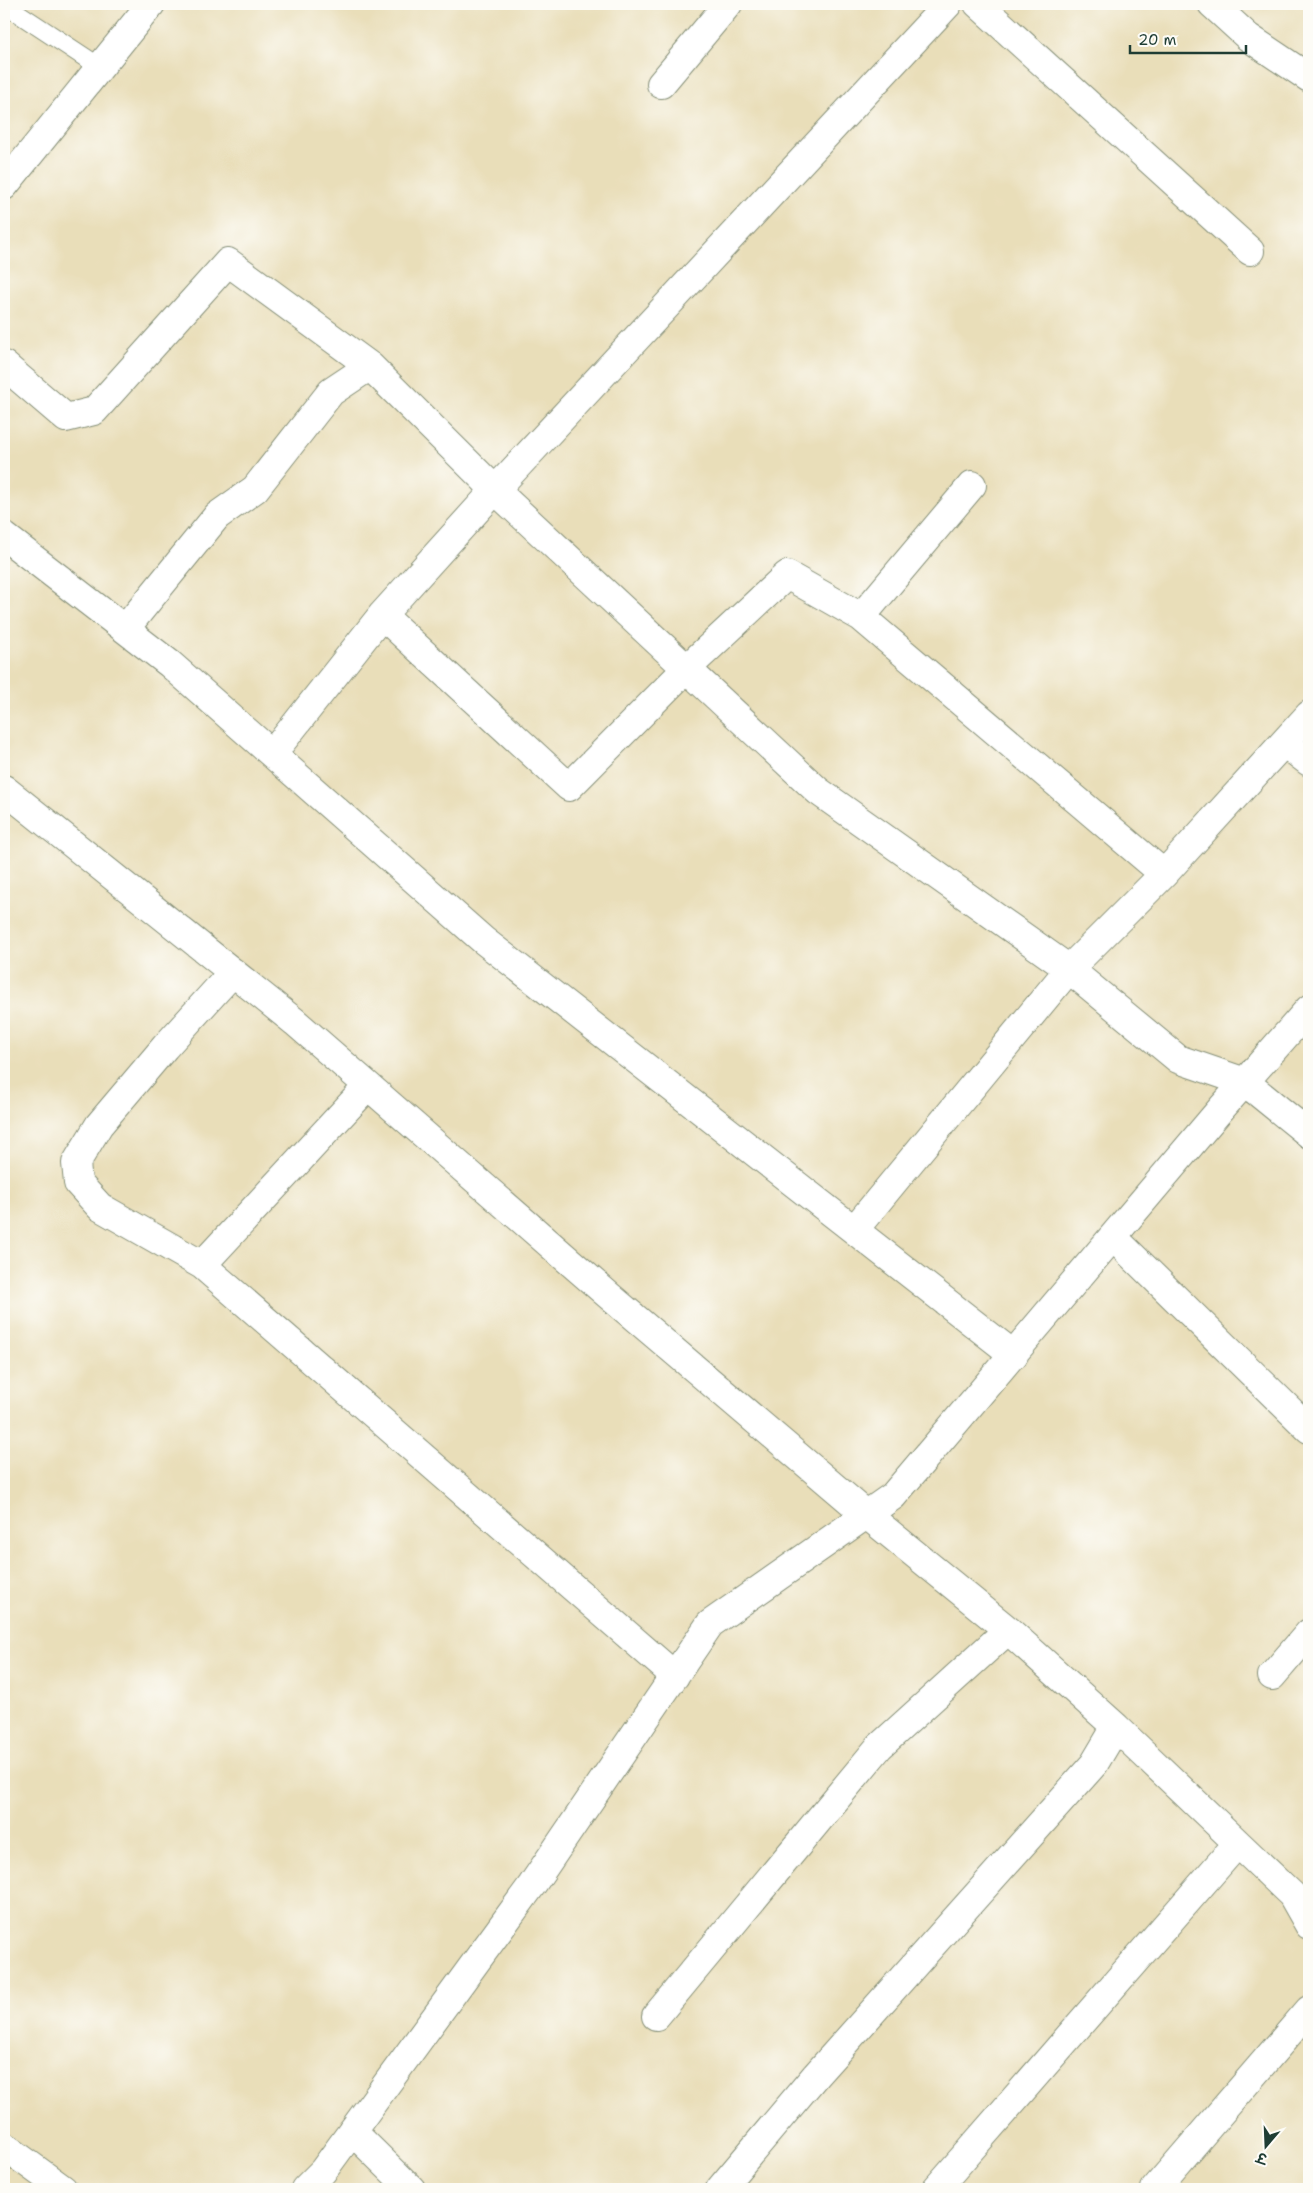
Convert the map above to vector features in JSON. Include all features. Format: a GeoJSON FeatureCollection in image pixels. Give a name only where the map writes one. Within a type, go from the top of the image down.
{"type":"FeatureCollection","features":[{"type":"Feature","properties":{"kind":"street"},"geometry":{"type":"LineString","coordinates":[[4,186],[151,4]]}},
{"type":"Feature","properties":{"kind":"street"},"geometry":{"type":"LineString","coordinates":[[661,84],[728,4]]}},
{"type":"Feature","properties":{"kind":"street"},"geometry":{"type":"LineString","coordinates":[[272,754],[382,615],[494,490],[948,4]]}},
{"type":"Feature","properties":{"kind":"street"},"geometry":{"type":"LineString","coordinates":[[978,4],[1250,251]]}},
{"type":"Feature","properties":{"kind":"street"},"geometry":{"type":"LineString","coordinates":[[1212,4],[1248,37],[1309,78]]}},
{"type":"Feature","properties":{"kind":"street"},"geometry":{"type":"LineString","coordinates":[[4,365],[66,418],[94,411],[228,262],[370,366],[494,490],[818,791],[1069,969],[1178,1059],[1245,1082],[1309,1134]]}},
{"type":"Feature","properties":{"kind":"street"},"geometry":{"type":"LineString","coordinates":[[125,629],[216,516],[255,489],[331,392],[370,366]]}},
{"type":"Feature","properties":{"kind":"street"},"geometry":{"type":"LineString","coordinates":[[861,617],[972,485]]}},
{"type":"Feature","properties":{"kind":"street"},"geometry":{"type":"LineString","coordinates":[[4,536],[170,664],[482,940],[1014,1355]]}},
{"type":"Feature","properties":{"kind":"street"},"geometry":{"type":"LineString","coordinates":[[382,615],[569,787],[686,670],[787,575],[861,617],[1164,874]]}},
{"type":"Feature","properties":{"kind":"street"},"geometry":{"type":"LineString","coordinates":[[854,1230],[1069,969],[1164,874],[1309,715]]}},
{"type":"Feature","properties":{"kind":"street"},"geometry":{"type":"LineString","coordinates":[[1284,743],[1309,762]]}},
{"type":"Feature","properties":{"kind":"street"},"geometry":{"type":"LineString","coordinates":[[4,788],[295,1022],[606,1294],[867,1515],[1008,1630],[1116,1727],[1237,1844],[1300,1888],[1309,1924]]}},
{"type":"Feature","properties":{"kind":"street"},"geometry":{"type":"LineString","coordinates":[[233,972],[165,1046],[99,1125],[76,1163],[78,1183],[100,1207],[202,1265],[675,1676]]}},
{"type":"Feature","properties":{"kind":"street"},"geometry":{"type":"LineString","coordinates":[[305,2189],[323,2171],[532,1886],[710,1624],[893,1496],[1309,1009]]}},
{"type":"Feature","properties":{"kind":"street"},"geometry":{"type":"LineString","coordinates":[[202,1265],[368,1086]]}},
{"type":"Feature","properties":{"kind":"street"},"geometry":{"type":"LineString","coordinates":[[1113,1237],[1309,1429]]}},
{"type":"Feature","properties":{"kind":"street"},"geometry":{"type":"LineString","coordinates":[[656,2016],[879,1746],[1008,1630]]}},
{"type":"Feature","properties":{"kind":"street"},"geometry":{"type":"LineString","coordinates":[[1272,1676],[1309,1633]]}},
{"type":"Feature","properties":{"kind":"street"},"geometry":{"type":"LineString","coordinates":[[720,2189],[816,2076],[1094,1764],[1116,1727]]}},
{"type":"Feature","properties":{"kind":"street"},"geometry":{"type":"LineString","coordinates":[[936,2189],[1237,1844]]}},
{"type":"Feature","properties":{"kind":"street"},"geometry":{"type":"LineString","coordinates":[[1155,2189],[1309,2010]]}},
{"type":"Feature","properties":{"kind":"street"},"geometry":{"type":"LineString","coordinates":[[352,2131],[411,2189]]}},
{"type":"Feature","properties":{"kind":"street"},"geometry":{"type":"LineString","coordinates":[[4,2146],[63,2189]]}},
{"type":"Feature","properties":{"kind":"lane"},"geometry":{"type":"LineString","coordinates":[[4,4],[101,68]]}}]}
